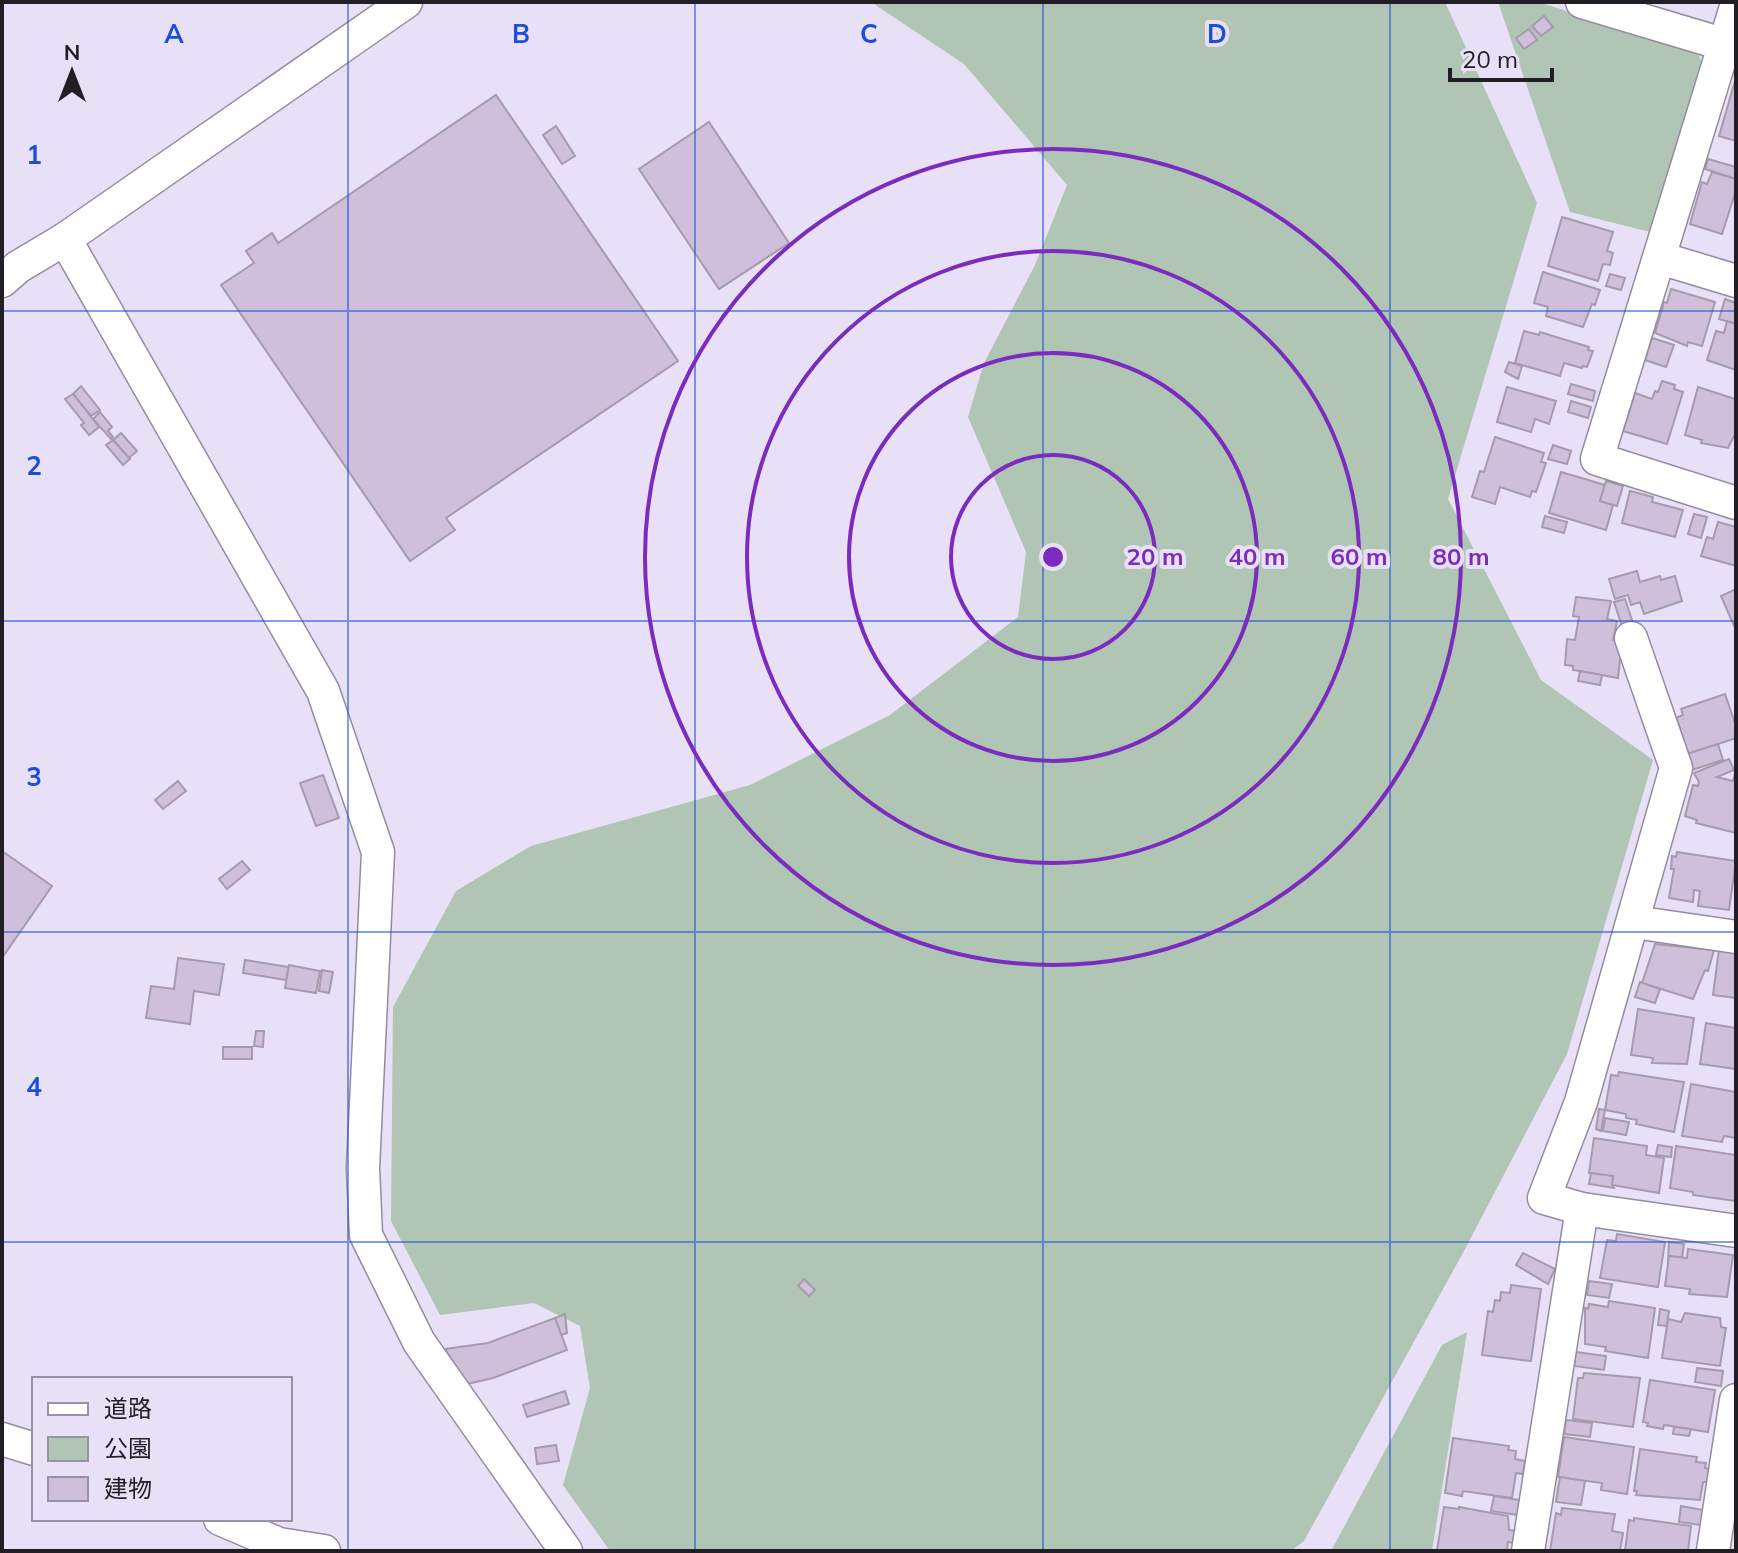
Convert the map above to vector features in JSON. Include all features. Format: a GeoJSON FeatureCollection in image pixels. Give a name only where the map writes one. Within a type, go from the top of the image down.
{"type":"FeatureCollection","features":[{"type":"Feature","properties":{"kind":"street"},"geometry":{"type":"LineString","coordinates":[[2,281],[18,267],[65,239],[406,2]]}},
{"type":"Feature","properties":{"kind":"street"},"geometry":{"type":"LineString","coordinates":[[1582,2],[1730,46]]}},
{"type":"Feature","properties":{"kind":"street"},"geometry":{"type":"LineString","coordinates":[[1736,7],[1730,46],[1597,459],[1736,503]]}},
{"type":"Feature","properties":{"kind":"street"},"geometry":{"type":"LineString","coordinates":[[65,239],[323,691],[378,852],[363,1168],[366,1235],[419,1342],[566,1551]]}},
{"type":"Feature","properties":{"kind":"street"},"geometry":{"type":"LineString","coordinates":[[1660,258],[1736,281]]}},
{"type":"Feature","properties":{"kind":"street"},"geometry":{"type":"LineString","coordinates":[[1631,638],[1676,768],[1581,1102],[1544,1198],[1582,1209],[1736,1231]]}},
{"type":"Feature","properties":{"kind":"street"},"geometry":{"type":"LineString","coordinates":[[1634,922],[1736,937]]}},
{"type":"Feature","properties":{"kind":"street"},"geometry":{"type":"LineString","coordinates":[[1528,1551],[1582,1209]]}},
{"type":"Feature","properties":{"kind":"street"},"geometry":{"type":"LineString","coordinates":[[1713,1551],[1736,1400]]}},
{"type":"Feature","properties":{"kind":"street"},"geometry":{"type":"LineString","coordinates":[[2,1439],[32,1448]]}},
{"type":"Feature","properties":{"kind":"street"},"geometry":{"type":"LineString","coordinates":[[225,1521],[279,1544],[324,1551]]}},
{"type":"Feature","properties":{"kind":"green space"},"geometry":{"type":"Polygon","coordinates":[[[871,2],[1445,2],[1537,203],[1448,499],[1541,680],[1653,760],[1567,1054],[1464,1251],[1304,1541],[1291,1551],[610,1551],[563,1485],[590,1388],[580,1326],[534,1303],[440,1315],[391,1221],[393,1007],[456,891],[531,846],[750,785],[890,715],[1018,617],[1026,552],[968,417],[984,363],[1035,265],[1067,185],[964,64],[871,2]]]}},
{"type":"Feature","properties":{"kind":"green space"},"geometry":{"type":"Polygon","coordinates":[[[1498,2],[1538,2],[1698,52],[1703,68],[1650,232],[1570,212],[1498,2]]]}},
{"type":"Feature","properties":{"kind":"green space"},"geometry":{"type":"Polygon","coordinates":[[[1467,1332],[1432,1551],[1331,1551],[1442,1345],[1467,1332]]]}},
{"type":"Feature","properties":{"kind":"building"},"geometry":{"type":"Polygon","coordinates":[[[1544,16],[1553,27],[1541,36],[1532,26],[1544,16]]]}},
{"type":"Feature","properties":{"kind":"building"},"geometry":{"type":"Polygon","coordinates":[[[1529,29],[1537,40],[1524,49],[1516,38],[1529,29]]]}},
{"type":"Feature","properties":{"kind":"building"},"geometry":{"type":"Polygon","coordinates":[[[1736,81],[1736,141],[1719,136],[1736,81]]]}},
{"type":"Feature","properties":{"kind":"building"},"geometry":{"type":"Polygon","coordinates":[[[496,95],[678,361],[446,518],[455,530],[410,561],[221,285],[254,263],[246,251],[272,233],[278,243],[496,95]]]}},
{"type":"Feature","properties":{"kind":"building"},"geometry":{"type":"Polygon","coordinates":[[[709,122],[789,243],[719,289],[639,169],[709,122]]]}},
{"type":"Feature","properties":{"kind":"building"},"geometry":{"type":"Polygon","coordinates":[[[556,126],[575,156],[562,164],[543,135],[556,126]]]}},
{"type":"Feature","properties":{"kind":"building"},"geometry":{"type":"Polygon","coordinates":[[[1708,159],[1736,167],[1736,179],[1705,169],[1708,159]]]}},
{"type":"Feature","properties":{"kind":"building"},"geometry":{"type":"Polygon","coordinates":[[[1712,172],[1736,179],[1736,190],[1722,234],[1690,224],[1702,182],[1707,184],[1712,172]]]}},
{"type":"Feature","properties":{"kind":"building"},"geometry":{"type":"Polygon","coordinates":[[[1562,217],[1613,232],[1607,251],[1613,253],[1610,265],[1603,264],[1598,281],[1548,266],[1562,217]]]}},
{"type":"Feature","properties":{"kind":"building"},"geometry":{"type":"Polygon","coordinates":[[[1543,272],[1600,290],[1583,327],[1546,316],[1548,307],[1534,303],[1543,272]]]}},
{"type":"Feature","properties":{"kind":"building"},"geometry":{"type":"Polygon","coordinates":[[[1610,274],[1625,278],[1621,290],[1606,286],[1610,274]]]}},
{"type":"Feature","properties":{"kind":"building"},"geometry":{"type":"Polygon","coordinates":[[[1671,289],[1715,302],[1702,346],[1688,342],[1687,346],[1655,333],[1671,289]]]}},
{"type":"Feature","properties":{"kind":"building"},"geometry":{"type":"Polygon","coordinates":[[[1725,299],[1736,303],[1736,324],[1719,319],[1725,299]]]}},
{"type":"Feature","properties":{"kind":"building"},"geometry":{"type":"Polygon","coordinates":[[[1727,321],[1736,324],[1736,370],[1707,360],[1716,331],[1724,333],[1727,321]]]}},
{"type":"Feature","properties":{"kind":"building"},"geometry":{"type":"Polygon","coordinates":[[[1524,331],[1539,335],[1540,332],[1589,347],[1588,350],[1593,351],[1587,367],[1564,363],[1560,376],[1515,363],[1524,331]]]}},
{"type":"Feature","properties":{"kind":"building"},"geometry":{"type":"Polygon","coordinates":[[[1652,338],[1674,345],[1666,367],[1645,360],[1652,338]]]}},
{"type":"Feature","properties":{"kind":"building"},"geometry":{"type":"Polygon","coordinates":[[[1509,362],[1522,366],[1518,379],[1505,372],[1509,362]]]}},
{"type":"Feature","properties":{"kind":"building"},"geometry":{"type":"Polygon","coordinates":[[[1662,381],[1675,385],[1674,389],[1683,392],[1667,444],[1623,431],[1635,393],[1652,399],[1662,381]]]}},
{"type":"Feature","properties":{"kind":"building"},"geometry":{"type":"Polygon","coordinates":[[[1571,384],[1595,391],[1593,401],[1568,394],[1571,384]]]}},
{"type":"Feature","properties":{"kind":"building"},"geometry":{"type":"Polygon","coordinates":[[[81,386],[100,410],[91,416],[73,394],[81,386]]]}},
{"type":"Feature","properties":{"kind":"building"},"geometry":{"type":"Polygon","coordinates":[[[1507,387],[1556,401],[1549,424],[1535,419],[1531,432],[1497,422],[1507,387]]]}},
{"type":"Feature","properties":{"kind":"building"},"geometry":{"type":"Polygon","coordinates":[[[1698,387],[1735,399],[1736,432],[1728,448],[1701,443],[1702,440],[1685,435],[1698,387]]]}},
{"type":"Feature","properties":{"kind":"building"},"geometry":{"type":"Polygon","coordinates":[[[73,394],[99,427],[89,435],[81,425],[84,423],[65,399],[73,394]]]}},
{"type":"Feature","properties":{"kind":"building"},"geometry":{"type":"Polygon","coordinates":[[[1571,401],[1591,407],[1588,418],[1568,412],[1571,401]]]}},
{"type":"Feature","properties":{"kind":"building"},"geometry":{"type":"Polygon","coordinates":[[[100,412],[112,427],[108,431],[113,437],[111,439],[93,419],[100,412]]]}},
{"type":"Feature","properties":{"kind":"building"},"geometry":{"type":"Polygon","coordinates":[[[121,433],[137,451],[129,458],[113,440],[121,433]]]}},
{"type":"Feature","properties":{"kind":"building"},"geometry":{"type":"Polygon","coordinates":[[[1495,437],[1544,453],[1541,462],[1546,463],[1536,492],[1532,491],[1530,497],[1500,487],[1495,504],[1472,497],[1495,437]]]}},
{"type":"Feature","properties":{"kind":"building"},"geometry":{"type":"Polygon","coordinates":[[[113,440],[130,459],[123,465],[106,445],[113,440]]]}},
{"type":"Feature","properties":{"kind":"building"},"geometry":{"type":"Polygon","coordinates":[[[1553,445],[1571,451],[1567,464],[1548,459],[1553,445]]]}},
{"type":"Feature","properties":{"kind":"building"},"geometry":{"type":"Polygon","coordinates":[[[1561,472],[1605,485],[1600,501],[1613,505],[1606,530],[1549,513],[1561,472]]]}},
{"type":"Feature","properties":{"kind":"building"},"geometry":{"type":"Polygon","coordinates":[[[1606,481],[1623,486],[1617,506],[1600,501],[1606,481]]]}},
{"type":"Feature","properties":{"kind":"building"},"geometry":{"type":"Polygon","coordinates":[[[1630,491],[1653,497],[1652,502],[1683,510],[1675,537],[1622,523],[1630,491]]]}},
{"type":"Feature","properties":{"kind":"building"},"geometry":{"type":"Polygon","coordinates":[[[1694,514],[1707,517],[1701,538],[1688,534],[1694,514]]]}},
{"type":"Feature","properties":{"kind":"building"},"geometry":{"type":"Polygon","coordinates":[[[1545,516],[1567,522],[1564,533],[1542,527],[1545,516]]]}},
{"type":"Feature","properties":{"kind":"building"},"geometry":{"type":"Polygon","coordinates":[[[1718,522],[1736,527],[1736,566],[1701,556],[1707,537],[1713,539],[1718,522]]]}},
{"type":"Feature","properties":{"kind":"building"},"geometry":{"type":"Polygon","coordinates":[[[1637,571],[1640,582],[1660,576],[1661,580],[1675,576],[1682,601],[1644,614],[1640,602],[1631,605],[1628,595],[1615,599],[1609,579],[1637,571]]]}},
{"type":"Feature","properties":{"kind":"building"},"geometry":{"type":"Polygon","coordinates":[[[1736,589],[1736,625],[1734,626],[1721,596],[1736,589]]]}},
{"type":"Feature","properties":{"kind":"building"},"geometry":{"type":"Polygon","coordinates":[[[1576,597],[1611,601],[1607,619],[1617,621],[1613,640],[1622,641],[1618,678],[1573,670],[1573,666],[1565,665],[1567,639],[1575,640],[1579,617],[1573,616],[1576,597]]]}},
{"type":"Feature","properties":{"kind":"building"},"geometry":{"type":"Polygon","coordinates":[[[1625,599],[1633,623],[1622,626],[1614,602],[1625,599]]]}},
{"type":"Feature","properties":{"kind":"building"},"geometry":{"type":"Polygon","coordinates":[[[1580,671],[1602,675],[1600,685],[1578,681],[1580,671]]]}},
{"type":"Feature","properties":{"kind":"building"},"geometry":{"type":"Polygon","coordinates":[[[1725,694],[1736,726],[1736,738],[1685,755],[1676,729],[1680,728],[1676,718],[1683,715],[1681,709],[1725,694]]]}},
{"type":"Feature","properties":{"kind":"building"},"geometry":{"type":"Polygon","coordinates":[[[1718,744],[1723,760],[1692,770],[1687,754],[1718,744]]]}},
{"type":"Feature","properties":{"kind":"building"},"geometry":{"type":"Polygon","coordinates":[[[1729,759],[1734,770],[1717,777],[1733,781],[1736,769],[1736,833],[1696,823],[1697,820],[1685,816],[1693,785],[1698,786],[1699,782],[1694,773],[1729,759]]]}},
{"type":"Feature","properties":{"kind":"building"},"geometry":{"type":"Polygon","coordinates":[[[323,775],[339,818],[316,826],[300,783],[323,775]]]}},
{"type":"Feature","properties":{"kind":"building"},"geometry":{"type":"Polygon","coordinates":[[[178,781],[186,791],[163,809],[155,800],[178,781]]]}},
{"type":"Feature","properties":{"kind":"building"},"geometry":{"type":"Polygon","coordinates":[[[2,851],[52,886],[2,958],[2,851]]]}},
{"type":"Feature","properties":{"kind":"building"},"geometry":{"type":"Polygon","coordinates":[[[1677,852],[1736,861],[1729,910],[1698,906],[1700,891],[1694,890],[1693,902],[1669,898],[1674,869],[1671,869],[1672,856],[1676,857],[1677,852]]]}},
{"type":"Feature","properties":{"kind":"building"},"geometry":{"type":"Polygon","coordinates":[[[242,861],[250,870],[227,889],[219,879],[242,861]]]}},
{"type":"Feature","properties":{"kind":"building"},"geometry":{"type":"Polygon","coordinates":[[[1655,944],[1714,950],[1708,971],[1705,970],[1693,999],[1642,983],[1655,944]]]}},
{"type":"Feature","properties":{"kind":"building"},"geometry":{"type":"Polygon","coordinates":[[[1719,949],[1736,951],[1736,998],[1713,995],[1719,949]]]}},
{"type":"Feature","properties":{"kind":"building"},"geometry":{"type":"Polygon","coordinates":[[[178,958],[224,964],[219,995],[194,991],[190,1024],[146,1018],[151,986],[174,989],[178,958]]]}},
{"type":"Feature","properties":{"kind":"building"},"geometry":{"type":"Polygon","coordinates":[[[245,960],[289,967],[286,980],[243,973],[245,960]]]}},
{"type":"Feature","properties":{"kind":"building"},"geometry":{"type":"Polygon","coordinates":[[[289,965],[320,971],[316,993],[285,988],[289,965]]]}},
{"type":"Feature","properties":{"kind":"building"},"geometry":{"type":"Polygon","coordinates":[[[322,970],[333,972],[329,993],[319,991],[322,970]]]}},
{"type":"Feature","properties":{"kind":"building"},"geometry":{"type":"Polygon","coordinates":[[[1640,982],[1660,989],[1655,1003],[1635,997],[1640,982]]]}},
{"type":"Feature","properties":{"kind":"building"},"geometry":{"type":"Polygon","coordinates":[[[1638,1009],[1694,1018],[1687,1064],[1652,1063],[1653,1058],[1631,1055],[1638,1009]]]}},
{"type":"Feature","properties":{"kind":"building"},"geometry":{"type":"Polygon","coordinates":[[[1706,1023],[1736,1028],[1736,1069],[1700,1064],[1706,1023]]]}},
{"type":"Feature","properties":{"kind":"building"},"geometry":{"type":"Polygon","coordinates":[[[256,1031],[264,1031],[263,1047],[254,1046],[256,1031]]]}},
{"type":"Feature","properties":{"kind":"building"},"geometry":{"type":"Polygon","coordinates":[[[223,1047],[252,1047],[252,1059],[223,1059],[223,1047]]]}},
{"type":"Feature","properties":{"kind":"building"},"geometry":{"type":"Polygon","coordinates":[[[1619,1072],[1684,1082],[1674,1132],[1636,1124],[1637,1120],[1626,1118],[1626,1114],[1605,1110],[1611,1075],[1618,1076],[1619,1072]]]}},
{"type":"Feature","properties":{"kind":"building"},"geometry":{"type":"Polygon","coordinates":[[[1691,1084],[1736,1092],[1736,1138],[1724,1136],[1722,1142],[1682,1136],[1691,1084]]]}},
{"type":"Feature","properties":{"kind":"building"},"geometry":{"type":"Polygon","coordinates":[[[1599,1109],[1605,1110],[1601,1131],[1596,1129],[1599,1109]]]}},
{"type":"Feature","properties":{"kind":"building"},"geometry":{"type":"Polygon","coordinates":[[[1605,1118],[1629,1122],[1626,1135],[1603,1131],[1605,1118]]]}},
{"type":"Feature","properties":{"kind":"building"},"geometry":{"type":"Polygon","coordinates":[[[1594,1138],[1647,1146],[1646,1155],[1664,1158],[1659,1193],[1612,1185],[1613,1176],[1589,1173],[1594,1138]]]}},
{"type":"Feature","properties":{"kind":"building"},"geometry":{"type":"Polygon","coordinates":[[[1658,1145],[1672,1147],[1671,1157],[1656,1155],[1658,1145]]]}},
{"type":"Feature","properties":{"kind":"building"},"geometry":{"type":"Polygon","coordinates":[[[1676,1146],[1736,1155],[1736,1201],[1693,1195],[1693,1192],[1670,1188],[1676,1146]]]}},
{"type":"Feature","properties":{"kind":"building"},"geometry":{"type":"Polygon","coordinates":[[[1591,1173],[1613,1176],[1614,1188],[1589,1184],[1591,1173]]]}},
{"type":"Feature","properties":{"kind":"building"},"geometry":{"type":"Polygon","coordinates":[[[1617,1234],[1665,1242],[1658,1287],[1600,1278],[1607,1240],[1616,1241],[1617,1234]]]}},
{"type":"Feature","properties":{"kind":"building"},"geometry":{"type":"Polygon","coordinates":[[[1669,1242],[1684,1244],[1682,1258],[1669,1256],[1668,1263],[1669,1242]]]}},
{"type":"Feature","properties":{"kind":"building"},"geometry":{"type":"Polygon","coordinates":[[[1688,1249],[1733,1255],[1727,1297],[1689,1294],[1690,1289],[1665,1286],[1669,1256],[1687,1258],[1688,1249]]]}},
{"type":"Feature","properties":{"kind":"building"},"geometry":{"type":"Polygon","coordinates":[[[1523,1253],[1555,1269],[1548,1284],[1516,1265],[1523,1253]]]}},
{"type":"Feature","properties":{"kind":"building"},"geometry":{"type":"Polygon","coordinates":[[[804,1279],[815,1290],[809,1296],[798,1286],[804,1279]]]}},
{"type":"Feature","properties":{"kind":"building"},"geometry":{"type":"Polygon","coordinates":[[[1589,1281],[1612,1284],[1609,1298],[1587,1295],[1589,1281]]]}},
{"type":"Feature","properties":{"kind":"building"},"geometry":{"type":"Polygon","coordinates":[[[1511,1285],[1541,1289],[1531,1361],[1482,1355],[1488,1311],[1493,1312],[1495,1300],[1500,1301],[1501,1292],[1510,1293],[1511,1285]]]}},
{"type":"Feature","properties":{"kind":"building"},"geometry":{"type":"Polygon","coordinates":[[[1609,1301],[1655,1308],[1648,1358],[1605,1351],[1606,1347],[1585,1344],[1585,1308],[1588,1309],[1589,1304],[1608,1307],[1609,1301]]]}},
{"type":"Feature","properties":{"kind":"building"},"geometry":{"type":"Polygon","coordinates":[[[1660,1309],[1669,1311],[1667,1326],[1658,1325],[1660,1309]]]}},
{"type":"Feature","properties":{"kind":"building"},"geometry":{"type":"Polygon","coordinates":[[[1685,1313],[1720,1318],[1721,1327],[1726,1328],[1720,1366],[1662,1358],[1668,1319],[1681,1322],[1685,1313]]]}},
{"type":"Feature","properties":{"kind":"building"},"geometry":{"type":"Polygon","coordinates":[[[565,1314],[567,1333],[561,1335],[555,1318],[565,1314]]]}},
{"type":"Feature","properties":{"kind":"building"},"geometry":{"type":"Polygon","coordinates":[[[555,1318],[567,1350],[493,1378],[467,1384],[445,1349],[488,1343],[555,1318]]]}},
{"type":"Feature","properties":{"kind":"building"},"geometry":{"type":"Polygon","coordinates":[[[1576,1352],[1606,1356],[1604,1370],[1574,1366],[1576,1352]]]}},
{"type":"Feature","properties":{"kind":"building"},"geometry":{"type":"Polygon","coordinates":[[[1697,1368],[1723,1371],[1721,1386],[1695,1382],[1697,1368]]]}},
{"type":"Feature","properties":{"kind":"building"},"geometry":{"type":"Polygon","coordinates":[[[1584,1373],[1640,1378],[1633,1427],[1573,1419],[1578,1378],[1583,1378],[1584,1373]]]}},
{"type":"Feature","properties":{"kind":"building"},"geometry":{"type":"Polygon","coordinates":[[[1650,1380],[1715,1390],[1708,1432],[1664,1425],[1663,1429],[1647,1426],[1648,1423],[1643,1422],[1650,1380]]]}},
{"type":"Feature","properties":{"kind":"building"},"geometry":{"type":"Polygon","coordinates":[[[565,1391],[569,1404],[527,1417],[523,1405],[565,1391]]]}},
{"type":"Feature","properties":{"kind":"building"},"geometry":{"type":"Polygon","coordinates":[[[1566,1420],[1592,1423],[1590,1437],[1564,1434],[1566,1420]]]}},
{"type":"Feature","properties":{"kind":"building"},"geometry":{"type":"Polygon","coordinates":[[[1674,1427],[1691,1429],[1689,1436],[1673,1434],[1674,1427]]]}},
{"type":"Feature","properties":{"kind":"building"},"geometry":{"type":"Polygon","coordinates":[[[1564,1437],[1634,1447],[1627,1494],[1601,1490],[1602,1483],[1558,1477],[1564,1437]]]}},
{"type":"Feature","properties":{"kind":"building"},"geometry":{"type":"Polygon","coordinates":[[[1453,1438],[1509,1446],[1508,1450],[1516,1451],[1515,1459],[1525,1461],[1523,1474],[1516,1473],[1512,1498],[1463,1491],[1462,1496],[1445,1493],[1453,1438]]]}},
{"type":"Feature","properties":{"kind":"building"},"geometry":{"type":"Polygon","coordinates":[[[556,1445],[559,1461],[537,1464],[535,1448],[556,1445]]]}},
{"type":"Feature","properties":{"kind":"building"},"geometry":{"type":"Polygon","coordinates":[[[1640,1449],[1697,1457],[1696,1462],[1706,1463],[1705,1468],[1709,1469],[1707,1482],[1703,1482],[1700,1500],[1636,1495],[1640,1449]]]}},
{"type":"Feature","properties":{"kind":"building"},"geometry":{"type":"Polygon","coordinates":[[[1560,1477],[1585,1481],[1581,1505],[1556,1502],[1560,1477]]]}},
{"type":"Feature","properties":{"kind":"building"},"geometry":{"type":"Polygon","coordinates":[[[1494,1496],[1520,1500],[1518,1515],[1491,1511],[1494,1496]]]}},
{"type":"Feature","properties":{"kind":"building"},"geometry":{"type":"Polygon","coordinates":[[[1681,1506],[1703,1510],[1701,1525],[1679,1522],[1681,1506]]]}},
{"type":"Feature","properties":{"kind":"building"},"geometry":{"type":"Polygon","coordinates":[[[1444,1507],[1508,1516],[1509,1530],[1515,1531],[1513,1543],[1508,1542],[1507,1551],[1435,1551],[1444,1507]]]}},
{"type":"Feature","properties":{"kind":"building"},"geometry":{"type":"Polygon","coordinates":[[[1562,1508],[1615,1514],[1612,1531],[1623,1533],[1620,1551],[1550,1551],[1556,1513],[1561,1515],[1562,1508]]]}},
{"type":"Feature","properties":{"kind":"building"},"geometry":{"type":"Polygon","coordinates":[[[1634,1518],[1691,1526],[1688,1551],[1625,1551],[1629,1520],[1634,1521],[1634,1518]]]}}]}
